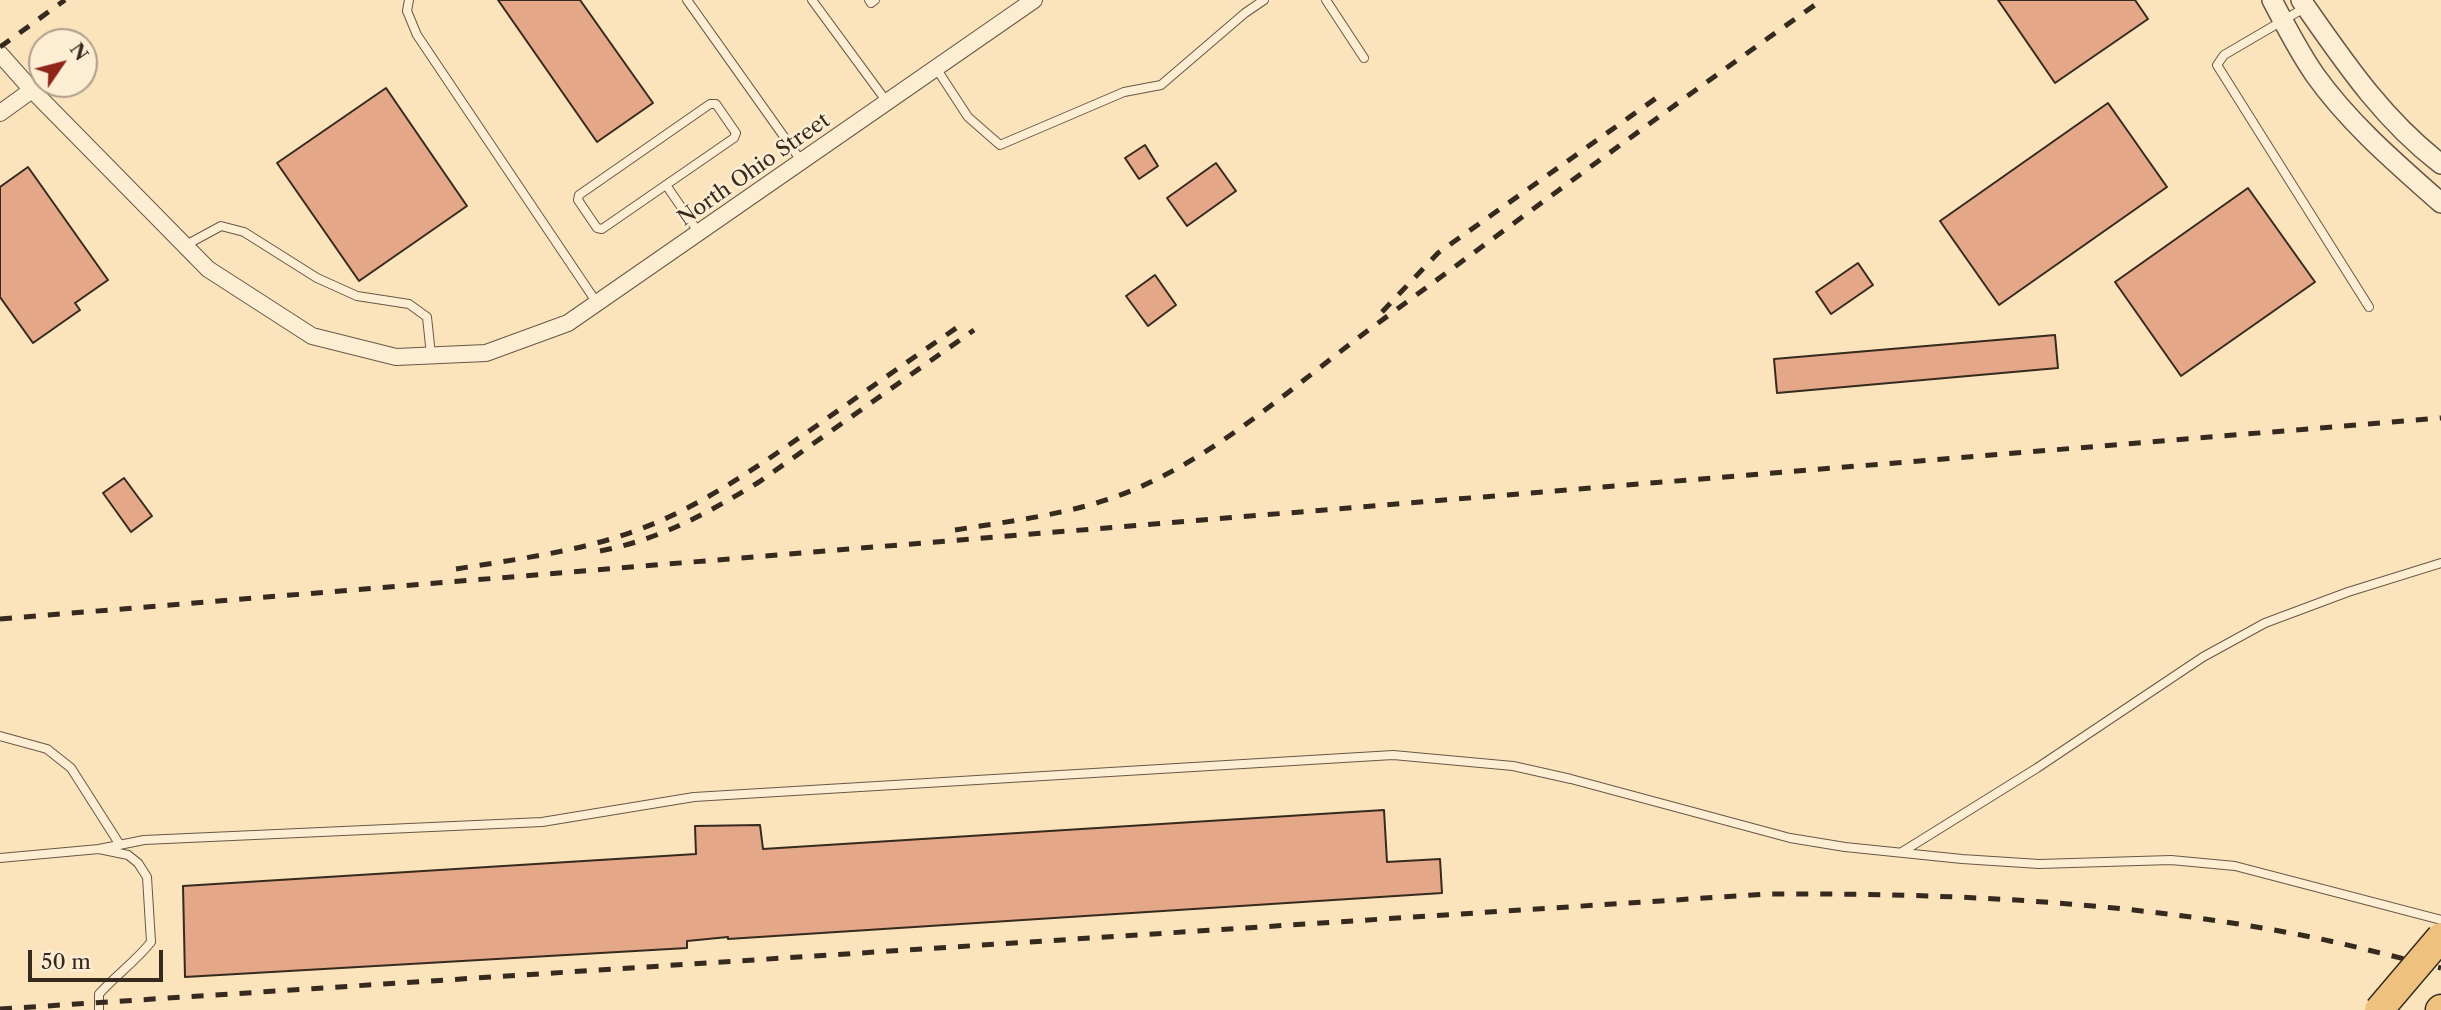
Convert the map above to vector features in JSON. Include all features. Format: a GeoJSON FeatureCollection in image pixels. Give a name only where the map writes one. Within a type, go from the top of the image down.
{"type":"FeatureCollection","features":[{"type":"Feature","properties":{"kind":"highway"},"geometry":{"type":"LineString","coordinates":[[2379,1010],[2441,937]]}},
{"type":"Feature","properties":{"kind":"street","name":"North Ohio Street"},"geometry":{"type":"LineString","coordinates":[[40,98],[208,269],[312,336],[396,357],[486,353],[568,323],[1034,0]]}},
{"type":"Feature","properties":{"kind":"street"},"geometry":{"type":"LineString","coordinates":[[2272,0],[2314,74],[2340,107],[2384,153],[2441,203]]}},
{"type":"Feature","properties":{"kind":"street"},"geometry":{"type":"LineString","coordinates":[[2304,4],[2353,75],[2416,145],[2441,164]]}},
{"type":"Feature","properties":{"kind":"street","name":"North Ohio Street"},"geometry":{"type":"LineString","coordinates":[[0,54],[28,86]]}},
{"type":"Feature","properties":{"kind":"street"},"geometry":{"type":"LineString","coordinates":[[0,113],[28,93]]}},
{"type":"Feature","properties":{"kind":"lane"},"geometry":{"type":"LineString","coordinates":[[408,0],[407,11],[417,36],[597,303]]}},
{"type":"Feature","properties":{"kind":"lane"},"geometry":{"type":"LineString","coordinates":[[687,0],[802,162]]}},
{"type":"Feature","properties":{"kind":"lane"},"geometry":{"type":"LineString","coordinates":[[812,0],[888,103]]}},
{"type":"Feature","properties":{"kind":"lane"},"geometry":{"type":"LineString","coordinates":[[869,0],[871,3],[875,0]]}},
{"type":"Feature","properties":{"kind":"lane"},"geometry":{"type":"LineString","coordinates":[[936,68],[968,117],[1000,145],[1124,92],[1161,85],[1264,0]]}},
{"type":"Feature","properties":{"kind":"lane"},"geometry":{"type":"LineString","coordinates":[[1326,0],[1364,58]]}},
{"type":"Feature","properties":{"kind":"lane"},"geometry":{"type":"LineString","coordinates":[[2304,4],[2283,22],[2224,55],[2217,65],[2369,307]]}},
{"type":"Feature","properties":{"kind":"lane"},"geometry":{"type":"LineString","coordinates":[[710,104],[716,104],[736,133],[734,138],[666,185],[602,229],[597,228],[578,200],[579,195],[710,104]]}},
{"type":"Feature","properties":{"kind":"lane"},"geometry":{"type":"LineString","coordinates":[[666,185],[699,233]]}},
{"type":"Feature","properties":{"kind":"lane"},"geometry":{"type":"LineString","coordinates":[[186,245],[221,226],[244,232],[317,278],[357,296],[409,304],[427,317],[431,355]]}},
{"type":"Feature","properties":{"kind":"lane"},"geometry":{"type":"LineString","coordinates":[[1902,852],[2037,768],[2145,693],[2264,623],[2348,592],[2441,563]]}},
{"type":"Feature","properties":{"kind":"lane"},"geometry":{"type":"LineString","coordinates":[[0,736],[47,749],[71,768],[120,845]]}},
{"type":"Feature","properties":{"kind":"lane"},"geometry":{"type":"LineString","coordinates":[[0,858],[99,849],[144,840],[542,822],[694,797],[1394,755],[1513,766],[1584,782],[1790,838],[1844,847],[2039,864],[2171,860],[2235,866],[2441,920]]}},
{"type":"Feature","properties":{"kind":"lane"},"geometry":{"type":"LineString","coordinates":[[99,849],[128,855],[148,877],[150,933],[150,942],[138,958],[117,974],[99,994],[99,1010]]}},
{"type":"Feature","properties":{"kind":"building"},"geometry":{"type":"Polygon","coordinates":[[[498,0],[580,0],[653,103],[597,142],[498,0]]]}},
{"type":"Feature","properties":{"kind":"building"},"geometry":{"type":"Polygon","coordinates":[[[1998,0],[2135,0],[2148,19],[2055,83],[1998,0]]]}},
{"type":"Feature","properties":{"kind":"building"},"geometry":{"type":"Polygon","coordinates":[[[386,88],[467,206],[359,281],[277,163],[386,88]]]}},
{"type":"Feature","properties":{"kind":"building"},"geometry":{"type":"Polygon","coordinates":[[[2108,103],[2167,187],[1999,305],[1940,221],[2108,103]]]}},
{"type":"Feature","properties":{"kind":"building"},"geometry":{"type":"Polygon","coordinates":[[[1145,145],[1158,166],[1139,179],[1125,158],[1145,145]]]}},
{"type":"Feature","properties":{"kind":"building"},"geometry":{"type":"Polygon","coordinates":[[[1216,163],[1236,191],[1187,226],[1167,198],[1216,163]]]}},
{"type":"Feature","properties":{"kind":"building"},"geometry":{"type":"Polygon","coordinates":[[[28,167],[108,280],[75,303],[80,310],[33,343],[0,297],[0,187],[28,167]]]}},
{"type":"Feature","properties":{"kind":"building"},"geometry":{"type":"Polygon","coordinates":[[[2248,188],[2315,282],[2181,376],[2115,282],[2248,188]]]}},
{"type":"Feature","properties":{"kind":"building"},"geometry":{"type":"Polygon","coordinates":[[[1858,263],[1873,285],[1831,314],[1816,292],[1858,263]]]}},
{"type":"Feature","properties":{"kind":"building"},"geometry":{"type":"Polygon","coordinates":[[[1155,275],[1176,305],[1148,326],[1126,296],[1155,275]]]}},
{"type":"Feature","properties":{"kind":"building"},"geometry":{"type":"Polygon","coordinates":[[[2055,335],[2058,368],[1777,393],[1774,359],[2055,335]]]}},
{"type":"Feature","properties":{"kind":"building"},"geometry":{"type":"Polygon","coordinates":[[[124,478],[152,516],[131,532],[103,493],[124,478]]]}},
{"type":"Feature","properties":{"kind":"building"},"geometry":{"type":"Polygon","coordinates":[[[1384,810],[1387,862],[1440,859],[1442,893],[728,937],[687,941],[687,948],[185,977],[183,886],[696,854],[695,826],[760,825],[763,849],[1384,810]]]}},
{"type":"Feature","properties":{"kind":"railway"},"geometry":{"type":"LineString","coordinates":[[0,47],[65,0]]}},
{"type":"Feature","properties":{"kind":"railway"},"geometry":{"type":"LineString","coordinates":[[955,530],[1049,515],[1118,496],[1202,454],[1261,413],[1597,162],[1822,0]]}},
{"type":"Feature","properties":{"kind":"railway"},"geometry":{"type":"LineString","coordinates":[[1382,312],[1438,253],[1662,94]]}},
{"type":"Feature","properties":{"kind":"railway"},"geometry":{"type":"LineString","coordinates":[[456,569],[598,543],[643,528],[688,508],[751,470],[965,322]]}},
{"type":"Feature","properties":{"kind":"railway"},"geometry":{"type":"LineString","coordinates":[[600,551],[663,532],[739,494],[974,330]]}},
{"type":"Feature","properties":{"kind":"railway"},"geometry":{"type":"LineString","coordinates":[[0,619],[2441,418]]}},
{"type":"Feature","properties":{"kind":"railway"},"geometry":{"type":"LineString","coordinates":[[0,1009],[1767,894],[1902,895],[2036,901],[2169,914],[2301,935],[2441,968]]}}]}
